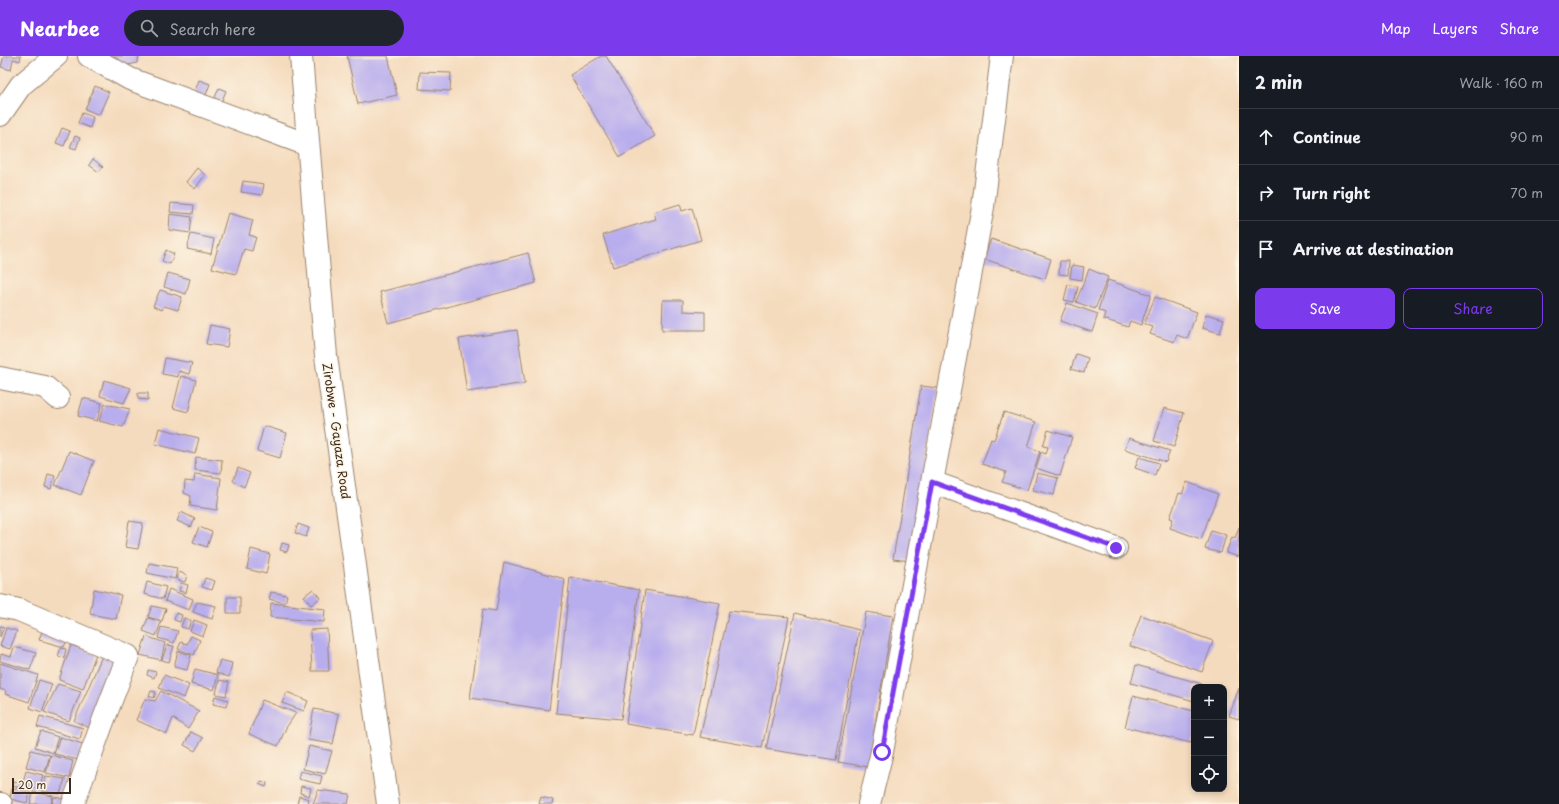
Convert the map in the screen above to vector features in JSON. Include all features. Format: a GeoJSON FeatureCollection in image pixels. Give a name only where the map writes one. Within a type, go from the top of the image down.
{"type":"FeatureCollection","features":[{"type":"Feature","properties":{"kind":"street"},"geometry":{"type":"LineString","coordinates":[[0,115],[21,85],[56,56]]}},
{"type":"Feature","properties":{"kind":"street"},"geometry":{"type":"LineString","coordinates":[[89,56],[130,79],[308,145]]}},
{"type":"Feature","properties":{"kind":"street","name":"Zirobwe - Gayaza Road"},"geometry":{"type":"LineString","coordinates":[[301,56],[326,356],[388,804]]}},
{"type":"Feature","properties":{"kind":"street"},"geometry":{"type":"LineString","coordinates":[[869,804],[882,752],[983,206],[1002,56]]}},
{"type":"Feature","properties":{"kind":"street"},"geometry":{"type":"LineString","coordinates":[[0,378],[45,387],[58,398]]}},
{"type":"Feature","properties":{"kind":"street"},"geometry":{"type":"LineString","coordinates":[[932,482],[1116,548]]}},
{"type":"Feature","properties":{"kind":"street"},"geometry":{"type":"LineString","coordinates":[[0,606],[19,610],[128,656],[73,804]]}},
{"type":"Feature","properties":{"kind":"building"},"geometry":{"type":"Polygon","coordinates":[[[4,56],[21,56],[20,61],[13,59],[11,70],[1,67],[4,56]]]}},
{"type":"Feature","properties":{"kind":"building"},"geometry":{"type":"Polygon","coordinates":[[[109,56],[139,56],[137,63],[119,67],[109,56]]]}},
{"type":"Feature","properties":{"kind":"building"},"geometry":{"type":"Polygon","coordinates":[[[347,56],[388,56],[397,95],[358,104],[347,56]]]}},
{"type":"Feature","properties":{"kind":"building"},"geometry":{"type":"Polygon","coordinates":[[[601,56],[606,56],[655,136],[620,157],[570,75],[601,56]]]}},
{"type":"Feature","properties":{"kind":"building"},"geometry":{"type":"Polygon","coordinates":[[[420,72],[451,73],[450,91],[419,89],[420,72]]]}},
{"type":"Feature","properties":{"kind":"building"},"geometry":{"type":"Polygon","coordinates":[[[199,80],[210,84],[204,100],[193,96],[199,80]]]}},
{"type":"Feature","properties":{"kind":"building"},"geometry":{"type":"Polygon","coordinates":[[[95,86],[109,92],[99,115],[85,109],[95,86]]]}},
{"type":"Feature","properties":{"kind":"building"},"geometry":{"type":"Polygon","coordinates":[[[219,88],[226,91],[220,105],[213,102],[219,88]]]}},
{"type":"Feature","properties":{"kind":"building"},"geometry":{"type":"Polygon","coordinates":[[[82,113],[93,117],[90,128],[78,123],[82,113]]]}},
{"type":"Feature","properties":{"kind":"building"},"geometry":{"type":"Polygon","coordinates":[[[62,128],[70,131],[64,146],[56,143],[62,128]]]}},
{"type":"Feature","properties":{"kind":"building"},"geometry":{"type":"Polygon","coordinates":[[[75,136],[80,138],[76,149],[70,147],[75,136]]]}},
{"type":"Feature","properties":{"kind":"building"},"geometry":{"type":"Polygon","coordinates":[[[93,159],[103,167],[99,172],[89,165],[93,159]]]}},
{"type":"Feature","properties":{"kind":"building"},"geometry":{"type":"Polygon","coordinates":[[[197,168],[205,175],[195,189],[186,182],[197,168]]]}},
{"type":"Feature","properties":{"kind":"building"},"geometry":{"type":"Polygon","coordinates":[[[243,181],[264,184],[262,195],[241,192],[243,181]]]}},
{"type":"Feature","properties":{"kind":"building"},"geometry":{"type":"Polygon","coordinates":[[[171,203],[194,205],[193,214],[170,212],[171,203]]]}},
{"type":"Feature","properties":{"kind":"building"},"geometry":{"type":"Polygon","coordinates":[[[680,204],[682,211],[692,208],[701,240],[613,267],[603,235],[656,219],[654,212],[680,204]]]}},
{"type":"Feature","properties":{"kind":"building"},"geometry":{"type":"Polygon","coordinates":[[[228,213],[253,220],[249,235],[256,237],[252,251],[244,249],[236,274],[212,268],[228,213]]]}},
{"type":"Feature","properties":{"kind":"building"},"geometry":{"type":"Polygon","coordinates":[[[170,214],[192,217],[190,233],[169,230],[170,214]]]}},
{"type":"Feature","properties":{"kind":"building"},"geometry":{"type":"Polygon","coordinates":[[[191,234],[214,239],[211,254],[187,249],[191,234]]]}},
{"type":"Feature","properties":{"kind":"building"},"geometry":{"type":"Polygon","coordinates":[[[991,239],[1051,259],[1045,279],[984,259],[991,239]]]}},
{"type":"Feature","properties":{"kind":"building"},"geometry":{"type":"Polygon","coordinates":[[[166,250],[174,254],[170,264],[162,261],[166,250]]]}},
{"type":"Feature","properties":{"kind":"building"},"geometry":{"type":"Polygon","coordinates":[[[528,253],[536,283],[388,323],[380,292],[528,253]]]}},
{"type":"Feature","properties":{"kind":"building"},"geometry":{"type":"Polygon","coordinates":[[[1060,261],[1069,261],[1068,275],[1059,274],[1060,261]]]}},
{"type":"Feature","properties":{"kind":"building"},"geometry":{"type":"Polygon","coordinates":[[[1072,265],[1084,267],[1082,280],[1070,278],[1072,265]]]}},
{"type":"Feature","properties":{"kind":"building"},"geometry":{"type":"Polygon","coordinates":[[[1089,269],[1108,277],[1095,309],[1076,302],[1089,269]]]}},
{"type":"Feature","properties":{"kind":"building"},"geometry":{"type":"Polygon","coordinates":[[[168,273],[190,279],[186,294],[164,287],[168,273]]]}},
{"type":"Feature","properties":{"kind":"building"},"geometry":{"type":"Polygon","coordinates":[[[1108,280],[1151,295],[1141,325],[1130,321],[1128,327],[1103,319],[1105,313],[1098,310],[1108,280]]]}},
{"type":"Feature","properties":{"kind":"building"},"geometry":{"type":"Polygon","coordinates":[[[1068,284],[1078,287],[1074,302],[1064,300],[1068,284]]]}},
{"type":"Feature","properties":{"kind":"building"},"geometry":{"type":"Polygon","coordinates":[[[160,290],[182,297],[178,310],[164,306],[162,310],[153,306],[160,290]]]}},
{"type":"Feature","properties":{"kind":"building"},"geometry":{"type":"Polygon","coordinates":[[[1155,297],[1197,312],[1187,339],[1177,335],[1174,342],[1150,334],[1153,327],[1144,324],[1155,297]]]}},
{"type":"Feature","properties":{"kind":"building"},"geometry":{"type":"Polygon","coordinates":[[[663,300],[683,300],[683,311],[705,312],[705,330],[662,330],[663,300]]]}},
{"type":"Feature","properties":{"kind":"building"},"geometry":{"type":"Polygon","coordinates":[[[1067,303],[1098,314],[1092,332],[1060,321],[1067,303]]]}},
{"type":"Feature","properties":{"kind":"building"},"geometry":{"type":"Polygon","coordinates":[[[1206,314],[1224,319],[1220,333],[1202,328],[1206,314]]]}},
{"type":"Feature","properties":{"kind":"building"},"geometry":{"type":"Polygon","coordinates":[[[210,325],[230,329],[227,347],[206,344],[210,325]]]}},
{"type":"Feature","properties":{"kind":"building"},"geometry":{"type":"Polygon","coordinates":[[[517,330],[525,383],[467,392],[459,339],[517,330]]]}},
{"type":"Feature","properties":{"kind":"building"},"geometry":{"type":"Polygon","coordinates":[[[1076,354],[1088,358],[1084,373],[1071,369],[1076,354]]]}},
{"type":"Feature","properties":{"kind":"building"},"geometry":{"type":"Polygon","coordinates":[[[165,358],[192,363],[189,374],[179,371],[178,377],[162,374],[165,358]]]}},
{"type":"Feature","properties":{"kind":"building"},"geometry":{"type":"Polygon","coordinates":[[[181,376],[196,380],[188,412],[173,408],[181,376]]]}},
{"type":"Feature","properties":{"kind":"building"},"geometry":{"type":"Polygon","coordinates":[[[104,380],[131,388],[124,403],[100,396],[104,380]]]}},
{"type":"Feature","properties":{"kind":"building"},"geometry":{"type":"Polygon","coordinates":[[[921,386],[938,388],[911,561],[893,559],[921,386]]]}},
{"type":"Feature","properties":{"kind":"building"},"geometry":{"type":"Polygon","coordinates":[[[138,393],[148,393],[148,400],[138,399],[138,393]]]}},
{"type":"Feature","properties":{"kind":"building"},"geometry":{"type":"Polygon","coordinates":[[[83,398],[102,403],[97,421],[78,416],[83,398]]]}},
{"type":"Feature","properties":{"kind":"building"},"geometry":{"type":"Polygon","coordinates":[[[105,404],[130,409],[123,427],[99,421],[105,404]]]}},
{"type":"Feature","properties":{"kind":"building"},"geometry":{"type":"Polygon","coordinates":[[[1164,408],[1184,413],[1174,447],[1154,441],[1164,408]]]}},
{"type":"Feature","properties":{"kind":"building"},"geometry":{"type":"Polygon","coordinates":[[[1004,412],[1036,422],[1028,447],[1040,451],[1027,490],[1002,482],[1006,472],[982,464],[991,439],[994,440],[1004,412]]]}},
{"type":"Feature","properties":{"kind":"building"},"geometry":{"type":"Polygon","coordinates":[[[264,426],[287,433],[280,458],[257,451],[264,426]]]}},
{"type":"Feature","properties":{"kind":"building"},"geometry":{"type":"Polygon","coordinates":[[[159,428],[199,438],[195,454],[155,444],[159,428]]]}},
{"type":"Feature","properties":{"kind":"building"},"geometry":{"type":"Polygon","coordinates":[[[1048,430],[1072,437],[1060,476],[1036,468],[1041,452],[1046,454],[1048,447],[1043,446],[1048,430]]]}},
{"type":"Feature","properties":{"kind":"building"},"geometry":{"type":"Polygon","coordinates":[[[1129,438],[1170,451],[1166,462],[1125,449],[1129,438]]]}},
{"type":"Feature","properties":{"kind":"building"},"geometry":{"type":"Polygon","coordinates":[[[69,451],[94,461],[81,495],[55,485],[69,451]]]}},
{"type":"Feature","properties":{"kind":"building"},"geometry":{"type":"Polygon","coordinates":[[[196,457],[222,460],[221,473],[195,470],[196,457]]]}},
{"type":"Feature","properties":{"kind":"building"},"geometry":{"type":"Polygon","coordinates":[[[1139,457],[1159,463],[1155,475],[1135,468],[1139,457]]]}},
{"type":"Feature","properties":{"kind":"building"},"geometry":{"type":"Polygon","coordinates":[[[238,468],[250,473],[244,487],[233,481],[238,468]]]}},
{"type":"Feature","properties":{"kind":"building"},"geometry":{"type":"Polygon","coordinates":[[[1037,473],[1058,478],[1054,495],[1033,490],[1037,473]]]}},
{"type":"Feature","properties":{"kind":"building"},"geometry":{"type":"Polygon","coordinates":[[[48,474],[55,476],[51,489],[45,487],[48,474]]]}},
{"type":"Feature","properties":{"kind":"building"},"geometry":{"type":"Polygon","coordinates":[[[195,474],[221,478],[217,510],[190,506],[191,496],[184,493],[185,481],[194,482],[195,474]]]}},
{"type":"Feature","properties":{"kind":"building"},"geometry":{"type":"Polygon","coordinates":[[[1187,482],[1218,494],[1201,539],[1170,528],[1173,519],[1170,518],[1179,493],[1182,494],[1187,482]]]}},
{"type":"Feature","properties":{"kind":"building"},"geometry":{"type":"Polygon","coordinates":[[[181,512],[195,519],[191,527],[177,521],[181,512]]]}},
{"type":"Feature","properties":{"kind":"building"},"geometry":{"type":"Polygon","coordinates":[[[129,521],[143,523],[138,549],[125,547],[129,521]]]}},
{"type":"Feature","properties":{"kind":"building"},"geometry":{"type":"Polygon","coordinates":[[[298,524],[309,528],[306,537],[295,533],[298,524]]]}},
{"type":"Feature","properties":{"kind":"building"},"geometry":{"type":"Polygon","coordinates":[[[199,527],[212,532],[207,547],[193,542],[199,527]]]}},
{"type":"Feature","properties":{"kind":"building"},"geometry":{"type":"Polygon","coordinates":[[[1239,527],[1239,557],[1226,553],[1232,537],[1235,538],[1239,527]]]}},
{"type":"Feature","properties":{"kind":"building"},"geometry":{"type":"Polygon","coordinates":[[[1211,530],[1226,535],[1221,553],[1205,549],[1211,530]]]}},
{"type":"Feature","properties":{"kind":"building"},"geometry":{"type":"Polygon","coordinates":[[[282,543],[289,545],[287,552],[280,550],[282,543]]]}},
{"type":"Feature","properties":{"kind":"building"},"geometry":{"type":"Polygon","coordinates":[[[251,549],[270,554],[266,574],[247,569],[251,549]]]}},
{"type":"Feature","properties":{"kind":"building"},"geometry":{"type":"Polygon","coordinates":[[[504,562],[565,579],[549,710],[470,698],[483,609],[496,611],[504,562]]]}},
{"type":"Feature","properties":{"kind":"building"},"geometry":{"type":"Polygon","coordinates":[[[149,563],[177,568],[175,579],[147,573],[149,563]]]}},
{"type":"Feature","properties":{"kind":"building"},"geometry":{"type":"Polygon","coordinates":[[[179,572],[187,575],[185,582],[177,580],[179,572]]]}},
{"type":"Feature","properties":{"kind":"building"},"geometry":{"type":"Polygon","coordinates":[[[570,577],[639,590],[621,719],[556,713],[570,577]]]}},
{"type":"Feature","properties":{"kind":"building"},"geometry":{"type":"Polygon","coordinates":[[[205,578],[215,581],[212,590],[202,587],[205,578]]]}},
{"type":"Feature","properties":{"kind":"building"},"geometry":{"type":"Polygon","coordinates":[[[147,582],[166,587],[163,599],[144,594],[147,582]]]}},
{"type":"Feature","properties":{"kind":"building"},"geometry":{"type":"Polygon","coordinates":[[[181,583],[188,585],[186,593],[179,591],[181,583]]]}},
{"type":"Feature","properties":{"kind":"building"},"geometry":{"type":"Polygon","coordinates":[[[94,589],[121,595],[116,619],[90,614],[94,589]]]}},
{"type":"Feature","properties":{"kind":"building"},"geometry":{"type":"Polygon","coordinates":[[[169,589],[193,599],[189,610],[165,601],[169,589]]]}},
{"type":"Feature","properties":{"kind":"building"},"geometry":{"type":"Polygon","coordinates":[[[313,589],[320,598],[311,605],[304,596],[313,589]]]}},
{"type":"Feature","properties":{"kind":"building"},"geometry":{"type":"Polygon","coordinates":[[[645,590],[720,603],[693,735],[626,724],[645,590]]]}},
{"type":"Feature","properties":{"kind":"building"},"geometry":{"type":"Polygon","coordinates":[[[271,592],[287,595],[285,603],[269,599],[271,592]]]}},
{"type":"Feature","properties":{"kind":"building"},"geometry":{"type":"Polygon","coordinates":[[[227,597],[240,597],[240,613],[227,613],[227,597]]]}},
{"type":"Feature","properties":{"kind":"building"},"geometry":{"type":"Polygon","coordinates":[[[197,602],[216,606],[212,619],[193,612],[197,602]]]}},
{"type":"Feature","properties":{"kind":"building"},"geometry":{"type":"Polygon","coordinates":[[[271,603],[325,609],[324,622],[270,617],[271,603]]]}},
{"type":"Feature","properties":{"kind":"building"},"geometry":{"type":"Polygon","coordinates":[[[152,606],[166,609],[162,621],[148,617],[152,606]]]}},
{"type":"Feature","properties":{"kind":"building"},"geometry":{"type":"Polygon","coordinates":[[[729,611],[789,617],[762,748],[700,737],[729,611]]]}},
{"type":"Feature","properties":{"kind":"building"},"geometry":{"type":"Polygon","coordinates":[[[866,612],[893,616],[868,767],[838,762],[866,612]]]}},
{"type":"Feature","properties":{"kind":"building"},"geometry":{"type":"Polygon","coordinates":[[[176,613],[182,615],[180,622],[174,620],[176,613]]]}},
{"type":"Feature","properties":{"kind":"building"},"geometry":{"type":"Polygon","coordinates":[[[795,613],[859,630],[836,760],[766,749],[795,613]]]}},
{"type":"Feature","properties":{"kind":"building"},"geometry":{"type":"Polygon","coordinates":[[[1141,615],[1213,641],[1202,672],[1130,646],[1141,615]]]}},
{"type":"Feature","properties":{"kind":"building"},"geometry":{"type":"Polygon","coordinates":[[[148,618],[161,622],[156,636],[143,631],[148,618]]]}},
{"type":"Feature","properties":{"kind":"building"},"geometry":{"type":"Polygon","coordinates":[[[184,618],[191,620],[188,629],[181,627],[184,618]]]}},
{"type":"Feature","properties":{"kind":"building"},"geometry":{"type":"Polygon","coordinates":[[[194,620],[207,625],[203,636],[190,631],[194,620]]]}},
{"type":"Feature","properties":{"kind":"building"},"geometry":{"type":"Polygon","coordinates":[[[0,626],[4,627],[0,637],[0,626]]]}},
{"type":"Feature","properties":{"kind":"building"},"geometry":{"type":"Polygon","coordinates":[[[161,627],[178,631],[174,643],[158,638],[161,627]]]}},
{"type":"Feature","properties":{"kind":"building"},"geometry":{"type":"Polygon","coordinates":[[[6,628],[17,631],[10,649],[0,646],[6,628]]]}},
{"type":"Feature","properties":{"kind":"building"},"geometry":{"type":"Polygon","coordinates":[[[327,629],[329,671],[312,671],[310,630],[327,629]]]}},
{"type":"Feature","properties":{"kind":"building"},"geometry":{"type":"Polygon","coordinates":[[[42,631],[68,638],[64,647],[39,640],[42,631]]]}},
{"type":"Feature","properties":{"kind":"building"},"geometry":{"type":"Polygon","coordinates":[[[146,636],[165,643],[161,660],[140,655],[146,636]]]}},
{"type":"Feature","properties":{"kind":"building"},"geometry":{"type":"Polygon","coordinates":[[[191,636],[200,640],[194,655],[178,649],[181,642],[187,644],[191,636]]]}},
{"type":"Feature","properties":{"kind":"building"},"geometry":{"type":"Polygon","coordinates":[[[71,645],[96,654],[83,689],[59,680],[71,645]]]}},
{"type":"Feature","properties":{"kind":"building"},"geometry":{"type":"Polygon","coordinates":[[[167,645],[174,646],[169,662],[162,660],[167,645]]]}},
{"type":"Feature","properties":{"kind":"building"},"geometry":{"type":"Polygon","coordinates":[[[14,647],[36,653],[30,670],[0,661],[1,654],[11,657],[14,647]]]}},
{"type":"Feature","properties":{"kind":"building"},"geometry":{"type":"Polygon","coordinates":[[[61,648],[66,649],[64,658],[58,656],[61,648]]]}},
{"type":"Feature","properties":{"kind":"building"},"geometry":{"type":"Polygon","coordinates":[[[178,651],[191,655],[187,670],[174,667],[178,651]]]}},
{"type":"Feature","properties":{"kind":"building"},"geometry":{"type":"Polygon","coordinates":[[[102,656],[120,663],[92,729],[74,721],[102,656]]]}},
{"type":"Feature","properties":{"kind":"building"},"geometry":{"type":"Polygon","coordinates":[[[220,660],[232,663],[229,677],[216,673],[220,660]]]}},
{"type":"Feature","properties":{"kind":"building"},"geometry":{"type":"Polygon","coordinates":[[[0,663],[38,675],[29,702],[5,694],[6,691],[0,689],[0,663]]]}},
{"type":"Feature","properties":{"kind":"building"},"geometry":{"type":"Polygon","coordinates":[[[1136,665],[1202,684],[1191,684],[1191,700],[1131,683],[1136,665]]]}},
{"type":"Feature","properties":{"kind":"building"},"geometry":{"type":"Polygon","coordinates":[[[195,669],[218,675],[214,690],[191,684],[195,669]]]}},
{"type":"Feature","properties":{"kind":"building"},"geometry":{"type":"Polygon","coordinates":[[[148,670],[156,672],[154,678],[147,675],[148,670]]]}},
{"type":"Feature","properties":{"kind":"building"},"geometry":{"type":"Polygon","coordinates":[[[164,675],[189,685],[184,698],[159,688],[164,675]]]}},
{"type":"Feature","properties":{"kind":"building"},"geometry":{"type":"Polygon","coordinates":[[[39,680],[52,684],[42,712],[30,708],[39,680]]]}},
{"type":"Feature","properties":{"kind":"building"},"geometry":{"type":"Polygon","coordinates":[[[219,680],[229,682],[226,696],[216,694],[219,680]]]}},
{"type":"Feature","properties":{"kind":"building"},"geometry":{"type":"Polygon","coordinates":[[[58,684],[81,691],[69,721],[44,712],[58,684]]]}},
{"type":"Feature","properties":{"kind":"building"},"geometry":{"type":"Polygon","coordinates":[[[1239,688],[1239,719],[1229,716],[1239,688]]]}},
{"type":"Feature","properties":{"kind":"building"},"geometry":{"type":"Polygon","coordinates":[[[151,691],[156,692],[154,698],[149,696],[151,691]]]}},
{"type":"Feature","properties":{"kind":"building"},"geometry":{"type":"Polygon","coordinates":[[[161,691],[199,711],[188,729],[173,718],[167,734],[136,720],[145,699],[155,701],[161,691]]]}},
{"type":"Feature","properties":{"kind":"building"},"geometry":{"type":"Polygon","coordinates":[[[287,692],[308,701],[304,711],[282,703],[287,692]]]}},
{"type":"Feature","properties":{"kind":"building"},"geometry":{"type":"Polygon","coordinates":[[[215,696],[228,700],[226,707],[213,704],[215,696]]]}},
{"type":"Feature","properties":{"kind":"building"},"geometry":{"type":"Polygon","coordinates":[[[1133,696],[1191,710],[1191,743],[1125,727],[1133,696]]]}},
{"type":"Feature","properties":{"kind":"building"},"geometry":{"type":"Polygon","coordinates":[[[262,700],[296,713],[286,728],[278,746],[249,734],[262,700]]]}},
{"type":"Feature","properties":{"kind":"building"},"geometry":{"type":"Polygon","coordinates":[[[314,709],[339,714],[333,744],[308,740],[314,709]]]}},
{"type":"Feature","properties":{"kind":"building"},"geometry":{"type":"Polygon","coordinates":[[[40,716],[83,728],[80,739],[37,727],[40,716]]]}},
{"type":"Feature","properties":{"kind":"building"},"geometry":{"type":"Polygon","coordinates":[[[41,731],[58,737],[53,753],[35,747],[41,731]]]}},
{"type":"Feature","properties":{"kind":"building"},"geometry":{"type":"Polygon","coordinates":[[[191,732],[203,738],[195,751],[184,745],[191,732]]]}},
{"type":"Feature","properties":{"kind":"building"},"geometry":{"type":"Polygon","coordinates":[[[60,737],[83,744],[78,760],[54,754],[60,737]]]}},
{"type":"Feature","properties":{"kind":"building"},"geometry":{"type":"Polygon","coordinates":[[[309,746],[332,751],[325,774],[303,769],[309,746]]]}},
{"type":"Feature","properties":{"kind":"building"},"geometry":{"type":"Polygon","coordinates":[[[31,750],[50,755],[45,772],[26,767],[31,750]]]}},
{"type":"Feature","properties":{"kind":"building"},"geometry":{"type":"Polygon","coordinates":[[[51,755],[73,761],[69,778],[46,773],[51,755]]]}},
{"type":"Feature","properties":{"kind":"building"},"geometry":{"type":"Polygon","coordinates":[[[26,771],[43,775],[39,789],[22,785],[26,771]]]}},
{"type":"Feature","properties":{"kind":"building"},"geometry":{"type":"Polygon","coordinates":[[[300,771],[322,776],[320,784],[298,779],[300,771]]]}},
{"type":"Feature","properties":{"kind":"building"},"geometry":{"type":"Polygon","coordinates":[[[46,776],[65,779],[60,794],[41,791],[46,776]]]}},
{"type":"Feature","properties":{"kind":"building"},"geometry":{"type":"Polygon","coordinates":[[[14,781],[21,783],[20,788],[13,786],[14,781]]]}},
{"type":"Feature","properties":{"kind":"building"},"geometry":{"type":"Polygon","coordinates":[[[261,781],[267,783],[266,787],[259,784],[261,781]]]}},
{"type":"Feature","properties":{"kind":"building"},"geometry":{"type":"Polygon","coordinates":[[[301,786],[311,788],[309,796],[300,793],[301,786]]]}},
{"type":"Feature","properties":{"kind":"building"},"geometry":{"type":"Polygon","coordinates":[[[12,788],[30,792],[27,803],[10,799],[12,788]]]}},
{"type":"Feature","properties":{"kind":"building"},"geometry":{"type":"Polygon","coordinates":[[[318,790],[350,794],[348,804],[313,804],[318,790]]]}},
{"type":"Feature","properties":{"kind":"building"},"geometry":{"type":"Polygon","coordinates":[[[33,792],[53,796],[51,804],[30,804],[33,792]]]}},
{"type":"Feature","properties":{"kind":"building"},"geometry":{"type":"Polygon","coordinates":[[[299,796],[309,799],[308,804],[297,804],[299,796]]]}},
{"type":"Feature","properties":{"kind":"building"},"geometry":{"type":"Polygon","coordinates":[[[54,797],[65,799],[64,804],[52,804],[54,797]]]}},
{"type":"Feature","properties":{"kind":"building"},"geometry":{"type":"Polygon","coordinates":[[[541,797],[553,800],[552,804],[539,804],[541,797]]]}},
{"type":"Feature","properties":{"kind":"route"},"geometry":{"type":"LineString","coordinates":[[882,752],[932,482],[1116,548]]}}]}
